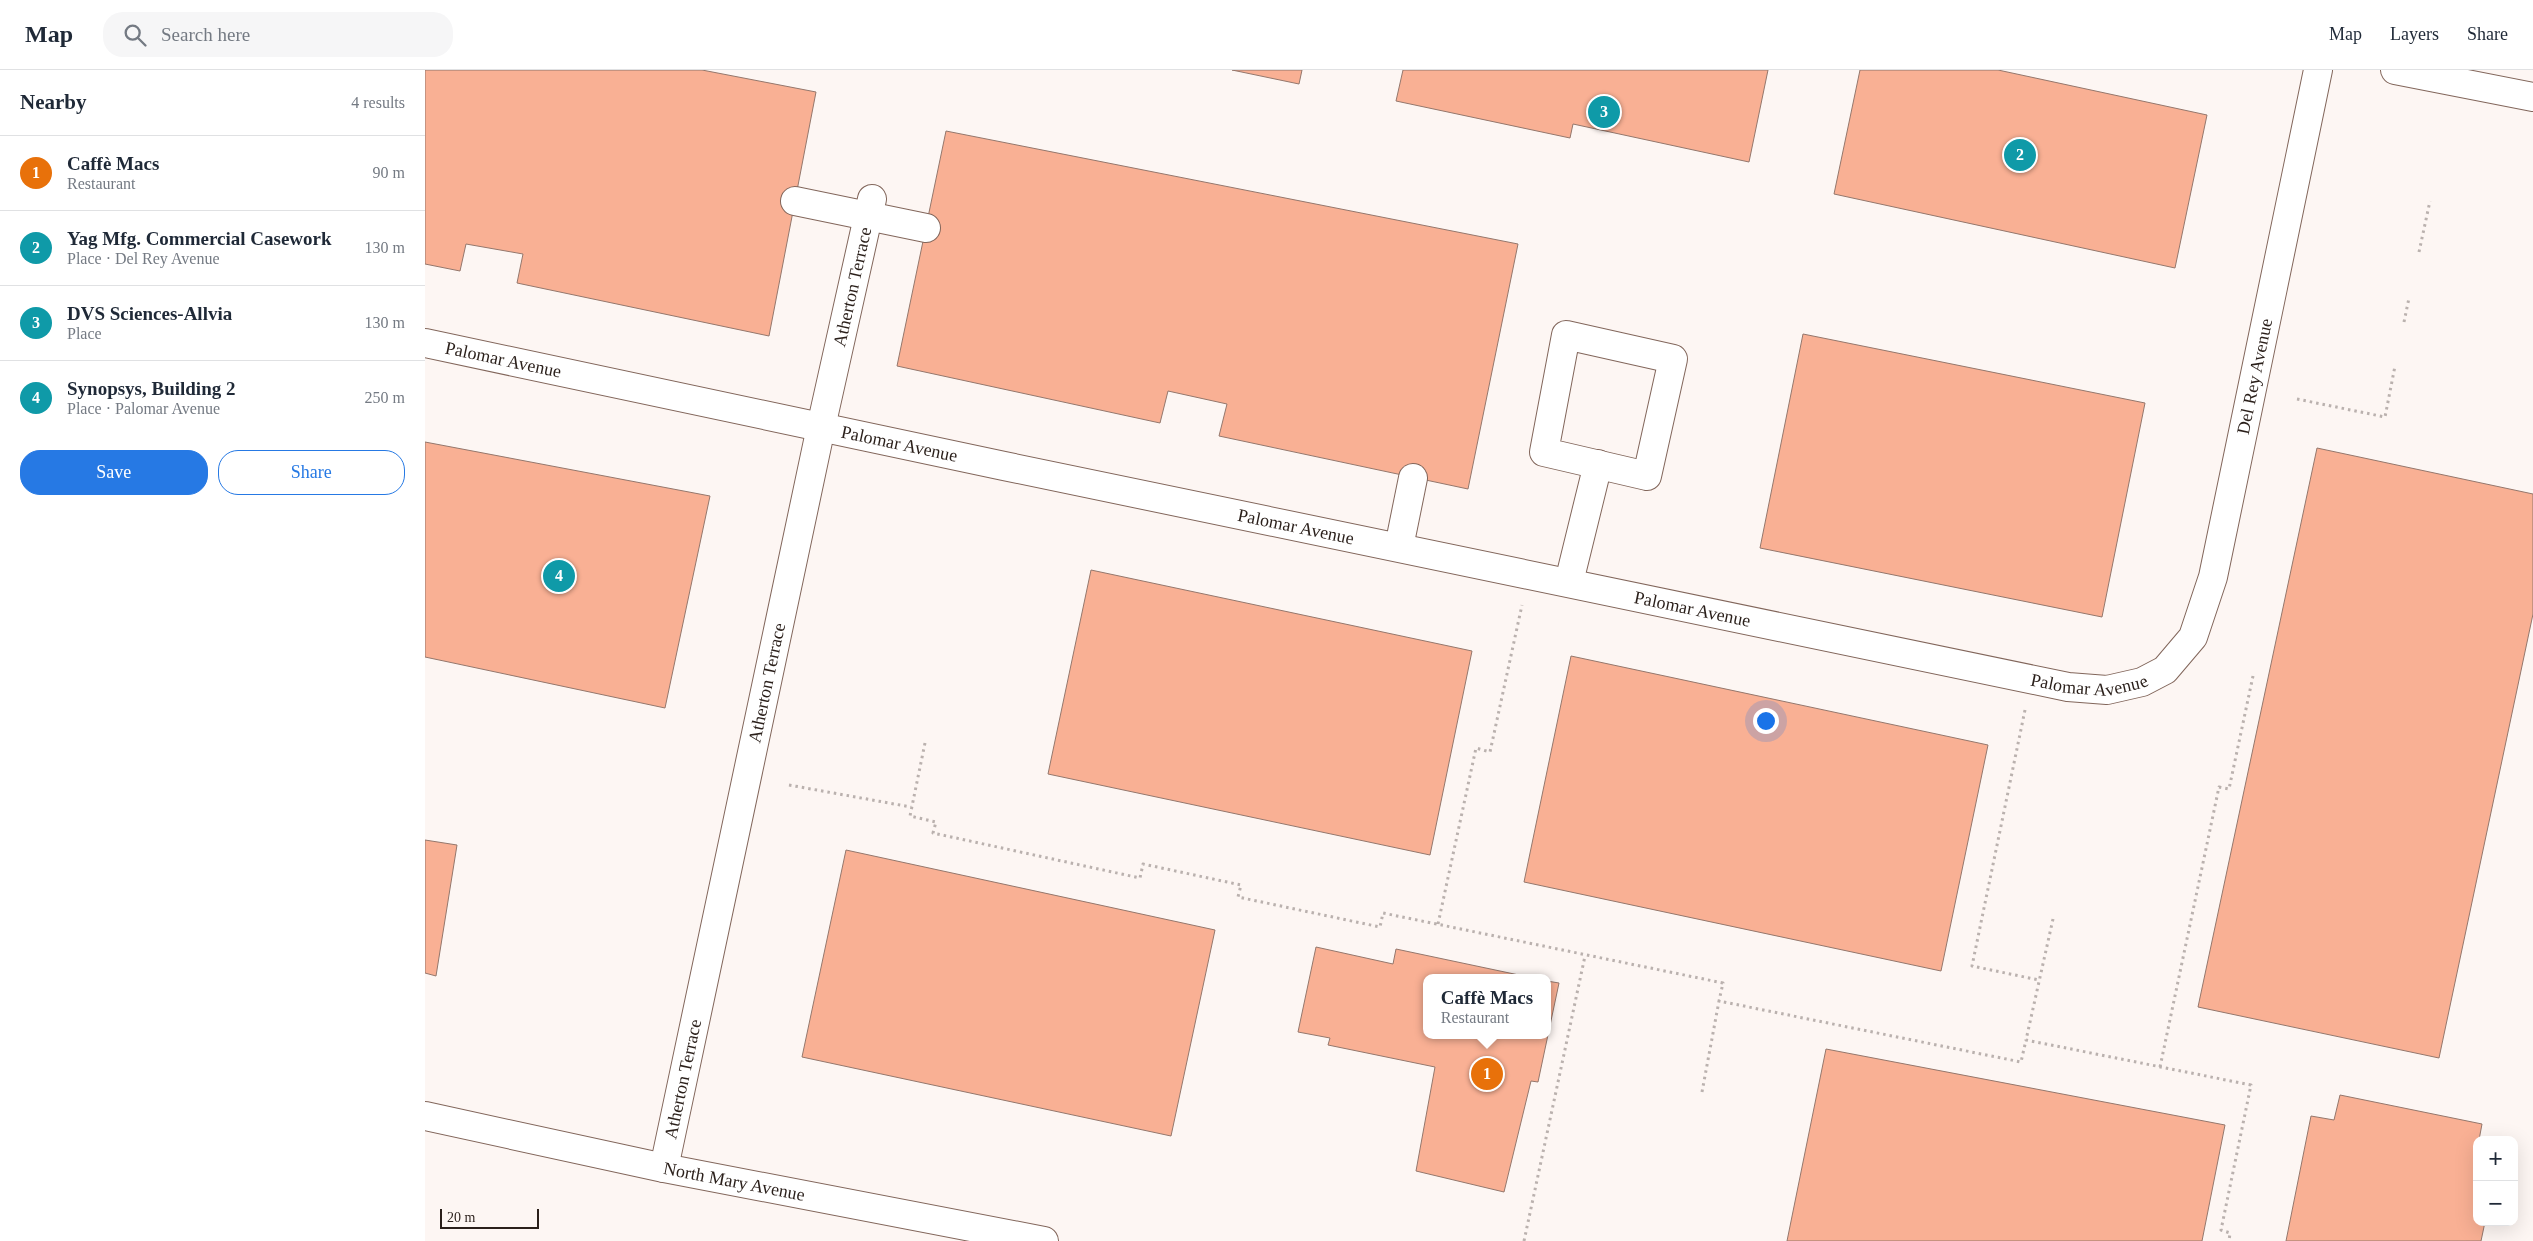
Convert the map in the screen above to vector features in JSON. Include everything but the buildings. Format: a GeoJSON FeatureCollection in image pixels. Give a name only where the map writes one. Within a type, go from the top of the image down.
{"type":"FeatureCollection","features":[{"type":"Feature","properties":{"kind":"street","name":"Del Rey Avenue"},"geometry":{"type":"LineString","coordinates":[[2165,670],[2193,637],[2213,577],[2318,70]]}},
{"type":"Feature","properties":{"kind":"street"},"geometry":{"type":"LineString","coordinates":[[2395,70],[2533,98]]}},
{"type":"Feature","properties":{"kind":"street"},"geometry":{"type":"LineString","coordinates":[[795,201],[870,207],[926,228]]}},
{"type":"Feature","properties":{"kind":"street","name":"Atherton Terrace"},"geometry":{"type":"LineString","coordinates":[[664,1168],[821,427],[870,207]]}},
{"type":"Feature","properties":{"kind":"street"},"geometry":{"type":"LineString","coordinates":[[1566,335],[1673,359],[1647,476],[1598,464],[1543,452],[1566,335]]}},
{"type":"Feature","properties":{"kind":"street","name":"Palomar Avenue"},"geometry":{"type":"LineString","coordinates":[[425,342],[821,427],[2068,687],[2107,690],[2142,682],[2165,670]]}},
{"type":"Feature","properties":{"kind":"street"},"geometry":{"type":"LineString","coordinates":[[1569,582],[1598,464]]}},
{"type":"Feature","properties":{"kind":"street"},"geometry":{"type":"LineString","coordinates":[[1399,547],[1413,478]]}},
{"type":"Feature","properties":{"kind":"street","name":"North Mary Avenue"},"geometry":{"type":"LineString","coordinates":[[425,1116],[664,1168],[1044,1241]]}},
{"type":"Feature","properties":{"kind":"path"},"geometry":{"type":"LineString","coordinates":[[2419,252],[2429,201]]}},
{"type":"Feature","properties":{"kind":"path"},"geometry":{"type":"LineString","coordinates":[[2404,322],[2409,298]]}},
{"type":"Feature","properties":{"kind":"path"},"geometry":{"type":"LineString","coordinates":[[2297,399],[2385,417],[2395,366]]}},
{"type":"Feature","properties":{"kind":"path"},"geometry":{"type":"LineString","coordinates":[[1437,924],[1476,748],[1490,752],[1523,600]]}},
{"type":"Feature","properties":{"kind":"path"},"geometry":{"type":"LineString","coordinates":[[2160,1067],[2219,787],[2229,789],[2253,676]]}},
{"type":"Feature","properties":{"kind":"path"},"geometry":{"type":"LineString","coordinates":[[2025,710],[1972,966],[2039,980]]}},
{"type":"Feature","properties":{"kind":"path"},"geometry":{"type":"LineString","coordinates":[[925,743],[909,816],[935,822],[933,833],[1140,878],[1143,864],[1241,885],[1238,897],[1380,927],[1383,913],[1723,983],[1702,1092]]}},
{"type":"Feature","properties":{"kind":"path"},"geometry":{"type":"LineString","coordinates":[[789,785],[911,807]]}},
{"type":"Feature","properties":{"kind":"path"},"geometry":{"type":"LineString","coordinates":[[1719,1000],[2021,1062],[2053,919]]}},
{"type":"Feature","properties":{"kind":"path"},"geometry":{"type":"LineString","coordinates":[[1524,1241],[1585,956]]}},
{"type":"Feature","properties":{"kind":"path"},"geometry":{"type":"LineString","coordinates":[[2026,1040],[2251,1085],[2221,1230],[2230,1233],[2229,1241]]}},
{"type":"Feature","properties":{"kind":"place","name":"DVS Sciences-Allvia"},"geometry":{"type":"Point","coordinates":[1604,112]}},
{"type":"Feature","properties":{"kind":"place","name":"Yag Mfg. Commercial Casework"},"geometry":{"type":"Point","coordinates":[2020,155]}},
{"type":"Feature","properties":{"kind":"place","name":"Synopsys, Building 2"},"geometry":{"type":"Point","coordinates":[559,576]}},
{"type":"Feature","properties":{"kind":"place","name":"Caffè Macs"},"geometry":{"type":"Point","coordinates":[1487,1074]}}]}
